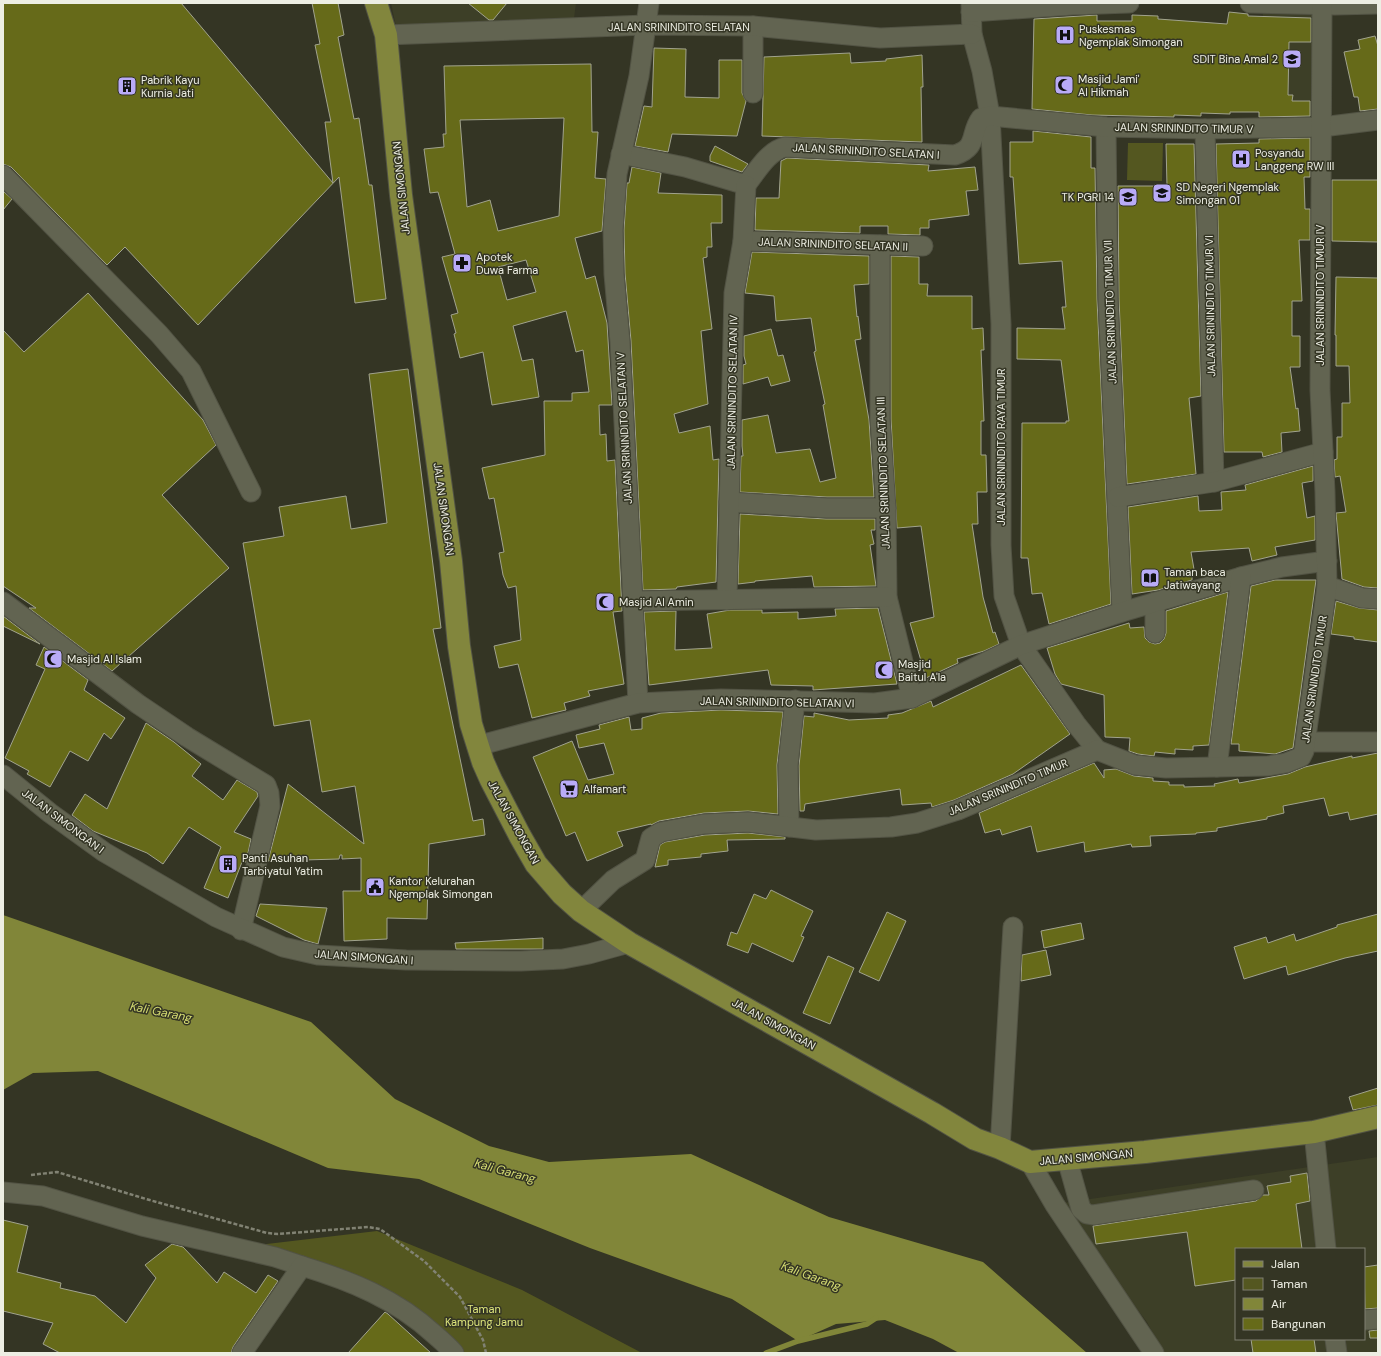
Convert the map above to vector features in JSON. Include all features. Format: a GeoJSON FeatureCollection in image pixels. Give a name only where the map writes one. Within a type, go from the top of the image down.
{"type":"FeatureCollection","features":[{"type":"Feature","properties":{"kind":"main road","name":"JALAN SIMONGAN"},"geometry":{"type":"LineString","coordinates":[[376,3],[386,36],[401,195],[451,561],[459,646],[472,724],[477,746],[495,787],[520,836],[536,864],[562,894],[581,910],[629,943],[932,1113],[974,1139],[1000,1148],[1030,1162],[1145,1152],[1314,1132],[1378,1117]]}},
{"type":"Feature","properties":{"kind":"street","name":"JALAN SRININDITO SELATAN V"},"geometry":{"type":"LineString","coordinates":[[638,703],[620,342],[614,266],[614,205],[617,174],[639,76],[649,3]]}},
{"type":"Feature","properties":{"kind":"street"},"geometry":{"type":"LineString","coordinates":[[971,7],[1129,3]]}},
{"type":"Feature","properties":{"kind":"street"},"geometry":{"type":"LineString","coordinates":[[1250,3],[1378,4]]}},
{"type":"Feature","properties":{"kind":"street","name":"JALAN SRININDITO TIMUR IV"},"geometry":{"type":"LineString","coordinates":[[1327,586],[1320,390],[1322,127],[1330,4]]}},
{"type":"Feature","properties":{"kind":"street","name":"JALAN SRININDITO RAYA TIMUR"},"geometry":{"type":"LineString","coordinates":[[971,7],[972,34],[982,71],[990,116],[1001,324],[1001,552],[1004,596],[1021,644],[1076,724],[1097,750]]}},
{"type":"Feature","properties":{"kind":"street","name":"JALAN SRININDITO SELATAN"},"geometry":{"type":"LineString","coordinates":[[386,36],[646,25],[753,26],[880,38],[972,34]]}},
{"type":"Feature","properties":{"kind":"street"},"geometry":{"type":"LineString","coordinates":[[753,26],[753,94]]}},
{"type":"Feature","properties":{"kind":"street","name":"JALAN SRININDITO TIMUR V"},"geometry":{"type":"LineString","coordinates":[[990,116],[1106,127],[1206,129],[1322,127],[1378,120]]}},
{"type":"Feature","properties":{"kind":"street","name":"JALAN SRININDITO SELATAN I"},"geometry":{"type":"LineString","coordinates":[[746,185],[771,154],[777,149],[785,147],[955,155],[966,152],[973,142],[976,124],[981,118],[990,116]]}},
{"type":"Feature","properties":{"kind":"street","name":"JALAN SRININDITO TIMUR VII"},"geometry":{"type":"LineString","coordinates":[[1106,127],[1108,299],[1122,612]]}},
{"type":"Feature","properties":{"kind":"street","name":"JALAN SRININDITO TIMUR VI"},"geometry":{"type":"LineString","coordinates":[[1206,129],[1214,482]]}},
{"type":"Feature","properties":{"kind":"street"},"geometry":{"type":"LineString","coordinates":[[621,154],[685,167],[746,185]]}},
{"type":"Feature","properties":{"kind":"street"},"geometry":{"type":"LineString","coordinates":[[3,175],[159,334],[191,371],[252,492]]}},
{"type":"Feature","properties":{"kind":"street","name":"JALAN SRININDITO SELATAN IV"},"geometry":{"type":"LineString","coordinates":[[727,600],[734,293],[743,241],[746,185]]}},
{"type":"Feature","properties":{"kind":"street","name":"JALAN SRININDITO SELATAN II"},"geometry":{"type":"LineString","coordinates":[[743,241],[923,246]]}},
{"type":"Feature","properties":{"kind":"street","name":"JALAN SRININDITO SELATAN III"},"geometry":{"type":"LineString","coordinates":[[880,245],[880,419],[886,508],[887,597],[912,698]]}},
{"type":"Feature","properties":{"kind":"street"},"geometry":{"type":"LineString","coordinates":[[1118,497],[1214,482],[1323,452]]}},
{"type":"Feature","properties":{"kind":"street"},"geometry":{"type":"LineString","coordinates":[[729,502],[827,508],[886,508]]}},
{"type":"Feature","properties":{"kind":"street","name":"JALAN SRININDITO SELATAN VI"},"geometry":{"type":"LineString","coordinates":[[477,746],[638,703],[721,699],[875,703],[912,698],[1021,644],[1241,577],[1282,567],[1327,562]]}},
{"type":"Feature","properties":{"kind":"street"},"geometry":{"type":"LineString","coordinates":[[1217,767],[1241,577]]}},
{"type":"Feature","properties":{"kind":"street"},"geometry":{"type":"LineString","coordinates":[[1327,586],[1362,598],[1378,599]]}},
{"type":"Feature","properties":{"kind":"street","name":"JALAN SRININDITO TIMUR"},"geometry":{"type":"LineString","coordinates":[[581,910],[613,880],[645,860],[649,841],[654,835],[704,824],[748,822],[823,829],[890,827],[917,823],[958,810],[1097,750],[1135,765],[1166,768],[1268,766],[1286,763],[1301,757],[1306,742],[1327,586]]}},
{"type":"Feature","properties":{"kind":"street"},"geometry":{"type":"LineString","coordinates":[[632,601],[887,597]]}},
{"type":"Feature","properties":{"kind":"street"},"geometry":{"type":"LineString","coordinates":[[3,602],[138,704],[187,738],[266,785],[269,793],[270,806],[241,930]]}},
{"type":"Feature","properties":{"kind":"street"},"geometry":{"type":"LineString","coordinates":[[1154,633],[1155,602]]}},
{"type":"Feature","properties":{"kind":"street"},"geometry":{"type":"LineString","coordinates":[[790,827],[788,765],[794,700]]}},
{"type":"Feature","properties":{"kind":"street"},"geometry":{"type":"LineString","coordinates":[[1306,742],[1378,742]]}},
{"type":"Feature","properties":{"kind":"street","name":"JALAN SIMONGAN I"},"geometry":{"type":"LineString","coordinates":[[3,775],[50,813],[104,852],[216,917],[241,930],[283,947],[318,955],[414,960],[521,961],[563,958],[589,954],[629,943]]}},
{"type":"Feature","properties":{"kind":"street"},"geometry":{"type":"LineString","coordinates":[[1000,1148],[1013,927]]}},
{"type":"Feature","properties":{"kind":"street"},"geometry":{"type":"LineString","coordinates":[[1314,1132],[1326,1248]]}},
{"type":"Feature","properties":{"kind":"street"},"geometry":{"type":"LineString","coordinates":[[1067,1159],[1081,1209],[1087,1214],[1093,1215],[1254,1190]]}},
{"type":"Feature","properties":{"kind":"street"},"geometry":{"type":"LineString","coordinates":[[1030,1162],[1055,1204],[1154,1353]]}},
{"type":"Feature","properties":{"kind":"street"},"geometry":{"type":"LineString","coordinates":[[3,1192],[43,1196],[142,1226],[275,1257],[342,1278],[389,1300],[424,1324],[454,1353]]}},
{"type":"Feature","properties":{"kind":"street"},"geometry":{"type":"LineString","coordinates":[[242,1353],[302,1266]]}},
{"type":"Feature","properties":{"kind":"street"},"geometry":{"type":"LineString","coordinates":[[1365,1320],[1378,1319]]}},
{"type":"Feature","properties":{"kind":"street"},"geometry":{"type":"LineString","coordinates":[[1335,1340],[1337,1353]]}},
{"type":"Feature","properties":{"kind":"path"},"geometry":{"type":"LineString","coordinates":[[26,1176],[57,1172],[268,1233],[278,1234],[368,1227],[380,1228],[424,1261],[460,1297],[483,1340],[486,1353]]}},
{"type":"Feature","properties":{"kind":"shaded area"},"geometry":{"type":"Polygon","coordinates":[[[391,3],[576,3],[573,26],[397,31],[391,3]]]}},
{"type":"Feature","properties":{"kind":"shaded area","name":"SDIT Bina Amal 2"},"geometry":{"type":"Polygon","coordinates":[[[1263,10],[1317,13],[1321,121],[1258,124],[1263,10]]]}},
{"type":"Feature","properties":{"kind":"shaded area"},"geometry":{"type":"Polygon","coordinates":[[[1378,1157],[1378,1353],[1163,1353],[1147,1322],[1056,1204],[1378,1157]]]}},
{"type":"Feature","properties":{"kind":"green space"},"geometry":{"type":"Polygon","coordinates":[[[1128,143],[1163,143],[1162,181],[1127,180],[1128,143]]]}},
{"type":"Feature","properties":{"kind":"green space","name":"Taman Kampung Jamu"},"geometry":{"type":"Polygon","coordinates":[[[377,1231],[522,1290],[642,1353],[465,1353],[451,1336],[392,1295],[250,1246],[377,1231]]]}},
{"type":"Feature","properties":{"kind":"water","name":"Kali Garang"},"geometry":{"type":"Polygon","coordinates":[[[3,915],[311,1022],[395,1099],[489,1146],[549,1162],[691,1154],[829,1217],[983,1262],[1087,1353],[959,1353],[933,1339],[885,1320],[836,1324],[798,1341],[732,1299],[590,1248],[419,1179],[328,1168],[98,1071],[33,1073],[3,1090],[3,915]]]}},
{"type":"Feature","properties":{"kind":"building","name":"Pabrik Kayu Kurnia Jati"},"geometry":{"type":"Polygon","coordinates":[[[3,3],[181,3],[333,183],[325,122],[331,122],[315,45],[320,44],[312,3],[338,3],[344,35],[338,37],[354,119],[359,118],[369,185],[372,185],[386,299],[355,303],[339,177],[198,325],[125,247],[107,265],[11,167],[3,164],[3,3]]]}},
{"type":"Feature","properties":{"kind":"building"},"geometry":{"type":"Polygon","coordinates":[[[468,3],[507,3],[493,20],[489,20],[468,3]]]}},
{"type":"Feature","properties":{"kind":"building"},"geometry":{"type":"Polygon","coordinates":[[[1229,12],[1248,14],[1248,16],[1311,18],[1311,42],[1289,42],[1288,95],[1293,95],[1292,101],[1310,101],[1310,116],[1259,117],[1259,112],[1230,112],[1230,114],[1201,113],[1201,116],[1174,115],[1174,117],[1092,115],[1032,109],[1034,19],[1097,15],[1097,21],[1132,21],[1132,15],[1158,16],[1158,19],[1227,24],[1229,12]]]}},
{"type":"Feature","properties":{"kind":"building"},"geometry":{"type":"Polygon","coordinates":[[[1375,36],[1378,46],[1378,109],[1360,111],[1358,97],[1354,97],[1344,52],[1360,49],[1358,40],[1375,36]]]}},
{"type":"Feature","properties":{"kind":"building"},"geometry":{"type":"Polygon","coordinates":[[[654,48],[686,49],[685,97],[719,98],[719,60],[742,60],[742,93],[746,101],[737,136],[672,134],[668,152],[635,146],[644,106],[652,107],[654,48]]]}},
{"type":"Feature","properties":{"kind":"building"},"geometry":{"type":"Polygon","coordinates":[[[850,53],[851,63],[886,61],[886,59],[922,55],[922,142],[762,136],[764,57],[850,53]]]}},
{"type":"Feature","properties":{"kind":"building"},"geometry":{"type":"Polygon","coordinates":[[[591,64],[592,132],[598,132],[595,178],[606,179],[602,231],[575,238],[586,279],[595,276],[607,323],[612,405],[599,405],[600,435],[606,434],[607,461],[615,460],[622,611],[613,612],[624,684],[588,691],[590,696],[564,703],[566,710],[532,718],[518,664],[499,668],[494,646],[521,640],[516,586],[508,588],[503,575],[499,553],[504,552],[494,498],[489,499],[482,468],[545,455],[544,401],[572,401],[572,393],[589,392],[583,350],[576,352],[566,311],[513,326],[522,361],[533,359],[539,397],[492,405],[483,352],[460,358],[454,334],[456,333],[451,315],[458,313],[442,257],[455,254],[438,192],[430,193],[424,149],[444,147],[443,134],[446,134],[444,66],[591,64]],[[564,118],[460,120],[467,207],[490,200],[498,231],[559,216],[564,118]],[[526,260],[498,267],[507,300],[536,292],[526,260]]]}},
{"type":"Feature","properties":{"kind":"building"},"geometry":{"type":"Polygon","coordinates":[[[1033,131],[1091,137],[1091,168],[1095,168],[1097,299],[1111,604],[1049,624],[1042,593],[1032,594],[1028,558],[1021,558],[1022,423],[1066,423],[1066,421],[1069,421],[1061,360],[1017,359],[1017,328],[1065,329],[1062,307],[1066,307],[1062,261],[1019,264],[1013,177],[1010,177],[1010,142],[1033,142],[1033,131]]]}},
{"type":"Feature","properties":{"kind":"building"},"geometry":{"type":"Polygon","coordinates":[[[1310,138],[1310,177],[1304,177],[1305,209],[1310,209],[1310,240],[1299,240],[1302,301],[1292,301],[1292,336],[1300,336],[1300,367],[1290,367],[1296,409],[1298,408],[1300,431],[1281,433],[1282,452],[1263,457],[1262,452],[1224,452],[1216,144],[1259,143],[1259,139],[1310,138]]]}},
{"type":"Feature","properties":{"kind":"building"},"geometry":{"type":"Polygon","coordinates":[[[1166,144],[1194,144],[1201,396],[1189,398],[1196,474],[1127,484],[1119,299],[1118,186],[1167,186],[1166,144]]]}},
{"type":"Feature","properties":{"kind":"building"},"geometry":{"type":"Polygon","coordinates":[[[715,146],[748,164],[742,172],[710,161],[710,156],[715,146]]]}},
{"type":"Feature","properties":{"kind":"building"},"geometry":{"type":"Polygon","coordinates":[[[787,158],[929,165],[928,171],[975,167],[978,190],[966,191],[969,215],[929,220],[929,228],[920,228],[920,235],[888,234],[888,226],[860,226],[860,233],[755,230],[756,198],[779,198],[781,161],[787,158]]]}},
{"type":"Feature","properties":{"kind":"building"},"geometry":{"type":"Polygon","coordinates":[[[632,167],[661,173],[658,193],[722,195],[722,223],[711,223],[712,247],[707,247],[707,257],[703,258],[712,329],[701,331],[708,404],[674,414],[679,433],[710,426],[713,460],[719,459],[716,582],[677,587],[676,589],[643,590],[631,341],[625,273],[624,230],[627,183],[629,183],[632,167]]]}},
{"type":"Feature","properties":{"kind":"building"},"geometry":{"type":"Polygon","coordinates":[[[1332,180],[1378,180],[1378,242],[1332,241],[1332,180]]]}},
{"type":"Feature","properties":{"kind":"building"},"geometry":{"type":"Polygon","coordinates":[[[3,191],[12,199],[3,210],[3,191]]]}},
{"type":"Feature","properties":{"kind":"building"},"geometry":{"type":"Polygon","coordinates":[[[752,252],[869,256],[869,284],[854,285],[861,339],[855,340],[869,420],[874,497],[827,497],[740,492],[741,456],[743,456],[742,420],[768,415],[776,453],[810,449],[820,482],[836,478],[823,405],[825,404],[814,352],[816,351],[811,318],[776,321],[774,296],[745,293],[752,252]]]}},
{"type":"Feature","properties":{"kind":"building"},"geometry":{"type":"Polygon","coordinates":[[[891,256],[919,257],[919,284],[928,284],[927,296],[972,296],[972,329],[983,328],[984,350],[981,350],[984,421],[981,421],[981,455],[986,455],[987,492],[977,492],[978,524],[972,524],[983,597],[993,633],[995,632],[999,644],[984,651],[957,659],[958,663],[926,678],[910,623],[934,617],[921,526],[897,528],[891,419],[891,256]]]}},
{"type":"Feature","properties":{"kind":"building"},"geometry":{"type":"Polygon","coordinates":[[[1336,277],[1378,278],[1378,588],[1364,587],[1342,579],[1336,513],[1346,512],[1340,476],[1335,477],[1334,460],[1337,459],[1337,437],[1342,437],[1342,403],[1350,403],[1349,366],[1336,366],[1336,277]]]}},
{"type":"Feature","properties":{"kind":"building"},"geometry":{"type":"Polygon","coordinates":[[[88,293],[203,420],[216,445],[162,495],[229,568],[112,671],[29,608],[36,608],[3,586],[3,330],[24,352],[88,293]]]}},
{"type":"Feature","properties":{"kind":"building"},"geometry":{"type":"Polygon","coordinates":[[[771,329],[778,356],[783,355],[790,381],[771,386],[768,377],[743,384],[743,365],[746,364],[744,356],[744,336],[771,329]]]}},
{"type":"Feature","properties":{"kind":"building"},"geometry":{"type":"Polygon","coordinates":[[[408,369],[441,628],[433,629],[473,821],[483,819],[485,835],[429,844],[427,919],[387,918],[387,939],[344,941],[343,891],[361,891],[361,858],[342,859],[342,855],[340,855],[339,859],[268,861],[288,784],[364,844],[355,786],[322,792],[310,720],[274,726],[243,543],[284,536],[279,507],[346,496],[351,529],[387,523],[369,374],[408,369]]]}},
{"type":"Feature","properties":{"kind":"building"},"geometry":{"type":"Polygon","coordinates":[[[1313,466],[1313,481],[1302,483],[1307,518],[1315,516],[1315,540],[1275,547],[1277,555],[1252,561],[1249,548],[1191,552],[1195,575],[1192,576],[1192,580],[1158,590],[1132,594],[1128,507],[1198,496],[1199,511],[1222,510],[1221,492],[1246,490],[1245,485],[1313,466]]]}},
{"type":"Feature","properties":{"kind":"building"},"geometry":{"type":"Polygon","coordinates":[[[740,514],[826,519],[875,519],[875,530],[871,530],[874,544],[870,545],[876,586],[814,587],[812,576],[738,584],[740,514]]]}},
{"type":"Feature","properties":{"kind":"building"},"geometry":{"type":"Polygon","coordinates":[[[1275,580],[1316,580],[1293,748],[1275,754],[1239,751],[1239,744],[1231,744],[1251,586],[1275,580]]]}},
{"type":"Feature","properties":{"kind":"building"},"geometry":{"type":"Polygon","coordinates":[[[1228,592],[1209,745],[1193,746],[1193,750],[1175,749],[1175,754],[1155,752],[1154,756],[1129,751],[1130,738],[1105,737],[1104,695],[1061,684],[1055,674],[1047,648],[1129,623],[1130,628],[1144,627],[1145,638],[1149,642],[1155,644],[1160,643],[1164,639],[1166,633],[1166,611],[1228,592]]]}},
{"type":"Feature","properties":{"kind":"building"},"geometry":{"type":"Polygon","coordinates":[[[1336,601],[1359,608],[1378,610],[1378,642],[1331,634],[1336,601]]]}},
{"type":"Feature","properties":{"kind":"building"},"geometry":{"type":"Polygon","coordinates":[[[878,608],[897,684],[813,690],[813,686],[771,685],[768,670],[649,685],[644,612],[676,611],[675,650],[712,648],[707,614],[730,610],[762,610],[762,613],[798,612],[798,619],[836,616],[835,609],[878,608]]]}},
{"type":"Feature","properties":{"kind":"building"},"geometry":{"type":"Polygon","coordinates":[[[3,616],[40,644],[3,626],[3,616]]]}},
{"type":"Feature","properties":{"kind":"building"},"geometry":{"type":"Polygon","coordinates":[[[44,647],[88,680],[84,690],[125,718],[111,739],[104,733],[88,761],[70,751],[50,787],[27,774],[29,771],[5,758],[45,669],[36,665],[44,647]]]}},
{"type":"Feature","properties":{"kind":"building"},"geometry":{"type":"Polygon","coordinates":[[[1021,665],[1070,734],[1013,774],[954,800],[932,807],[931,803],[902,805],[900,789],[805,804],[804,811],[800,811],[799,766],[804,716],[814,717],[814,713],[849,720],[888,718],[888,715],[902,713],[931,701],[933,707],[1021,665]]]}},
{"type":"Feature","properties":{"kind":"building"},"geometry":{"type":"Polygon","coordinates":[[[721,710],[783,712],[777,765],[778,814],[748,811],[704,813],[659,821],[651,825],[617,832],[623,846],[587,861],[575,832],[566,836],[533,757],[572,741],[588,780],[614,774],[604,743],[579,748],[576,735],[600,729],[599,725],[629,717],[631,730],[642,729],[642,718],[661,713],[721,710]]]}},
{"type":"Feature","properties":{"kind":"building"},"geometry":{"type":"Polygon","coordinates":[[[146,723],[174,742],[201,764],[192,776],[223,800],[237,780],[257,792],[258,796],[234,832],[251,839],[246,862],[242,862],[228,898],[204,888],[221,847],[189,827],[163,864],[147,853],[93,831],[72,815],[85,794],[107,809],[146,723]]]}},
{"type":"Feature","properties":{"kind":"building"},"geometry":{"type":"Polygon","coordinates":[[[1378,753],[1378,814],[1350,820],[1348,812],[1329,816],[1324,798],[1283,806],[1284,813],[1267,817],[1267,819],[1217,828],[1217,831],[1196,834],[1150,836],[1151,846],[1132,847],[1131,844],[1085,852],[1084,842],[1037,852],[1031,826],[1002,835],[1000,829],[985,833],[979,813],[1094,763],[1104,778],[1104,770],[1116,769],[1134,776],[1153,778],[1153,781],[1169,782],[1169,785],[1184,785],[1184,787],[1215,786],[1214,784],[1238,779],[1239,783],[1288,774],[1305,767],[1352,756],[1352,758],[1378,753]]]}},
{"type":"Feature","properties":{"kind":"building"},"geometry":{"type":"Polygon","coordinates":[[[748,833],[785,837],[785,839],[727,840],[728,851],[701,854],[701,857],[668,860],[668,865],[655,867],[660,845],[665,842],[705,835],[748,833]]]}},
{"type":"Feature","properties":{"kind":"building"},"geometry":{"type":"Polygon","coordinates":[[[771,890],[813,911],[801,936],[804,937],[793,962],[752,943],[748,953],[727,945],[731,932],[737,934],[754,894],[766,899],[771,890]]]}},
{"type":"Feature","properties":{"kind":"building"},"geometry":{"type":"Polygon","coordinates":[[[260,904],[327,908],[318,944],[304,940],[256,916],[260,904]]]}},
{"type":"Feature","properties":{"kind":"building"},"geometry":{"type":"Polygon","coordinates":[[[887,912],[906,921],[879,981],[859,972],[887,912]]]}},
{"type":"Feature","properties":{"kind":"building"},"geometry":{"type":"Polygon","coordinates":[[[1378,914],[1378,951],[1345,958],[1288,975],[1286,966],[1244,979],[1234,947],[1266,937],[1268,943],[1294,934],[1296,941],[1337,927],[1337,925],[1378,914]]]}},
{"type":"Feature","properties":{"kind":"building"},"geometry":{"type":"Polygon","coordinates":[[[1081,923],[1084,939],[1044,948],[1041,931],[1081,923]]]}},
{"type":"Feature","properties":{"kind":"building"},"geometry":{"type":"Polygon","coordinates":[[[543,938],[543,949],[456,949],[455,943],[543,938]]]}},
{"type":"Feature","properties":{"kind":"building"},"geometry":{"type":"Polygon","coordinates":[[[1046,950],[1051,975],[1021,981],[1022,955],[1046,950]]]}},
{"type":"Feature","properties":{"kind":"building"},"geometry":{"type":"Polygon","coordinates":[[[828,956],[854,968],[830,1024],[803,1013],[828,956]]]}},
{"type":"Feature","properties":{"kind":"building"},"geometry":{"type":"Polygon","coordinates":[[[1378,1088],[1378,1105],[1353,1110],[1349,1097],[1378,1088]]]}},
{"type":"Feature","properties":{"kind":"building"},"geometry":{"type":"Polygon","coordinates":[[[1307,1173],[1310,1201],[1296,1204],[1302,1248],[1235,1248],[1235,1280],[1195,1286],[1187,1232],[1096,1244],[1093,1226],[1256,1201],[1263,1195],[1269,1195],[1267,1186],[1291,1182],[1290,1176],[1307,1173]]]}},
{"type":"Feature","properties":{"kind":"building"},"geometry":{"type":"Polygon","coordinates":[[[3,1220],[28,1226],[17,1272],[61,1283],[60,1288],[95,1296],[126,1323],[156,1278],[145,1265],[172,1244],[183,1247],[217,1283],[224,1272],[256,1293],[268,1275],[278,1281],[233,1347],[231,1353],[60,1353],[43,1344],[53,1323],[3,1311],[3,1220]]]}},
{"type":"Feature","properties":{"kind":"building"},"geometry":{"type":"Polygon","coordinates":[[[1378,1265],[1378,1308],[1365,1309],[1365,1267],[1378,1265]]]}},
{"type":"Feature","properties":{"kind":"building"},"geometry":{"type":"Polygon","coordinates":[[[385,1312],[388,1314],[431,1353],[348,1353],[385,1312]]]}},
{"type":"Feature","properties":{"kind":"building"},"geometry":{"type":"Polygon","coordinates":[[[1378,1330],[1378,1338],[1370,1338],[1369,1331],[1378,1330]]]}},
{"type":"Feature","properties":{"kind":"building"},"geometry":{"type":"Polygon","coordinates":[[[1251,1340],[1314,1340],[1316,1353],[1253,1353],[1251,1340]]]}},
{"type":"Feature","properties":{"kind":"waterway"},"geometry":{"type":"LineString","coordinates":[[766,1353],[798,1341],[867,1324],[876,1318]]}},
{"type":"Feature","properties":{"kind":"place","name":"Puskesmas Ngemplak Simongan"},"geometry":{"type":"Point","coordinates":[1065,35]}},
{"type":"Feature","properties":{"kind":"place","name":"SDIT Bina Amal 2"},"geometry":{"type":"Point","coordinates":[1292,59]}},
{"type":"Feature","properties":{"kind":"place","name":"Masjid Jami' Al Hikmah"},"geometry":{"type":"Point","coordinates":[1064,85]}},
{"type":"Feature","properties":{"kind":"place","name":"Pabrik Kayu Kurnia Jati"},"geometry":{"type":"Point","coordinates":[127,86]}},
{"type":"Feature","properties":{"kind":"place","name":"Posyandu Langgeng RW III"},"geometry":{"type":"Point","coordinates":[1241,159]}},
{"type":"Feature","properties":{"kind":"place","name":"SD Negeri Ngemplak Simongan 01"},"geometry":{"type":"Point","coordinates":[1162,193]}},
{"type":"Feature","properties":{"kind":"place","name":"TK PGRI 14"},"geometry":{"type":"Point","coordinates":[1128,197]}},
{"type":"Feature","properties":{"kind":"place","name":"Apotek Duwa Farma"},"geometry":{"type":"Point","coordinates":[462,263]}},
{"type":"Feature","properties":{"kind":"place","name":"Taman baca Jatiwayang"},"geometry":{"type":"Point","coordinates":[1150,578]}},
{"type":"Feature","properties":{"kind":"place","name":"Masjid Al Amin"},"geometry":{"type":"Point","coordinates":[605,602]}},
{"type":"Feature","properties":{"kind":"place","name":"Masjid Al Islam"},"geometry":{"type":"Point","coordinates":[53,659]}},
{"type":"Feature","properties":{"kind":"place","name":"Masjid Baitul A'la"},"geometry":{"type":"Point","coordinates":[884,670]}},
{"type":"Feature","properties":{"kind":"place","name":"Alfamart"},"geometry":{"type":"Point","coordinates":[569,789]}},
{"type":"Feature","properties":{"kind":"place","name":"Panti Asuhan Tarbiyatul Yatim"},"geometry":{"type":"Point","coordinates":[228,864]}},
{"type":"Feature","properties":{"kind":"place","name":"Kantor Kelurahan Ngemplak Simongan"},"geometry":{"type":"Point","coordinates":[375,887]}}]}
